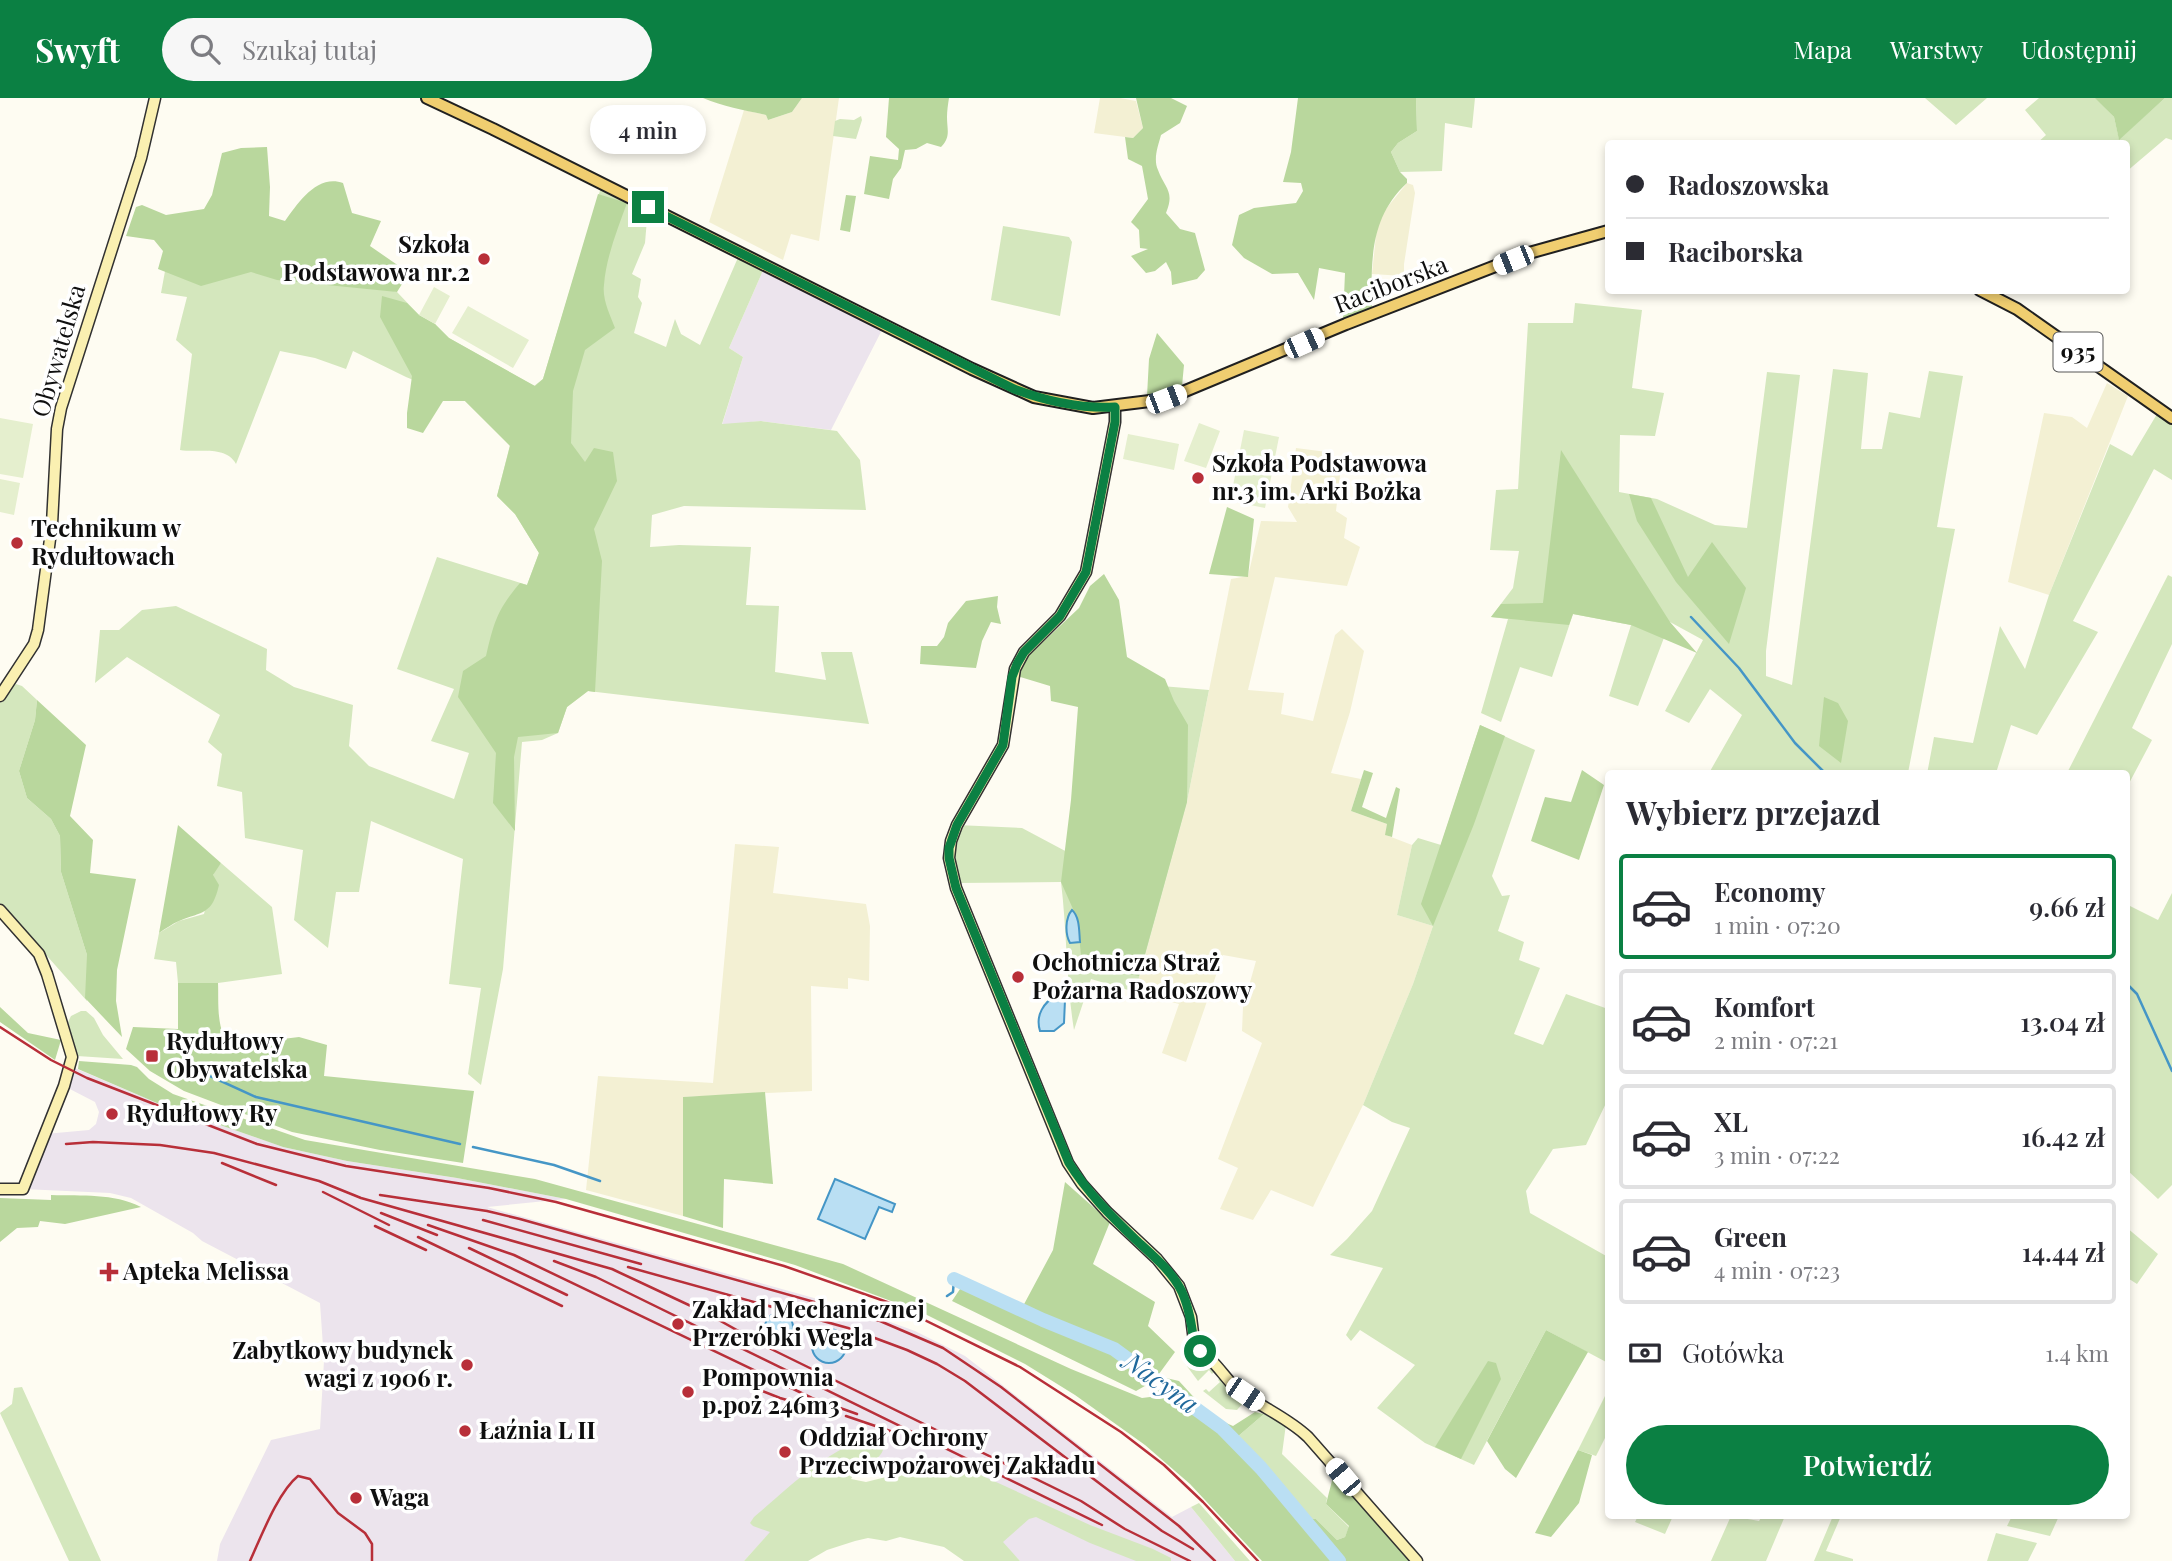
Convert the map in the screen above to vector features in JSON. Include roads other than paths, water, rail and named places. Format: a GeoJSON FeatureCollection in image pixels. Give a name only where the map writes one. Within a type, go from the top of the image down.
{"type":"FeatureCollection","features":[{"type":"Feature","properties":{"kind":"main road","name":"Raciborska"},"geometry":{"type":"LineString","coordinates":[[427,98],[1014,389],[1049,401],[1093,408],[1166,399],[1346,324],[1521,256],[1605,232]]}},
{"type":"Feature","properties":{"kind":"main road","name":"935"},"geometry":{"type":"LineString","coordinates":[[1988,294],[2017,309],[2172,418]]}},
{"type":"Feature","properties":{"kind":"street","name":"Obywatelska"},"geometry":{"type":"LineString","coordinates":[[0,696],[36,639],[52,523],[57,429],[61,408],[141,158],[155,98]]}},
{"type":"Feature","properties":{"kind":"street"},"geometry":{"type":"LineString","coordinates":[[1115,407],[1115,422],[1086,572],[1060,616],[1024,652],[1015,669],[1003,745],[957,825],[950,845],[949,858],[956,888],[1055,1135],[1076,1175],[1107,1212],[1157,1259],[1178,1286],[1191,1317],[1195,1349],[1203,1353],[1232,1384],[1295,1424],[1417,1561]]}},
{"type":"Feature","properties":{"kind":"street"},"geometry":{"type":"LineString","coordinates":[[0,910],[35,950],[47,974],[71,1050],[70,1066],[62,1091],[23,1189],[0,1189]]}},
{"type":"Feature","properties":{"kind":"water"},"geometry":{"type":"Polygon","coordinates":[[[1072,910],[1078,921],[1080,942],[1070,943],[1066,926],[1072,910]]]}},
{"type":"Feature","properties":{"kind":"water"},"geometry":{"type":"Polygon","coordinates":[[[1057,995],[1065,1000],[1064,1023],[1054,1031],[1040,1031],[1042,1010],[1048,1001],[1057,995]]]}},
{"type":"Feature","properties":{"kind":"water"},"geometry":{"type":"Polygon","coordinates":[[[835,1179],[895,1204],[892,1212],[879,1207],[865,1239],[818,1219],[835,1179]]]}},
{"type":"Feature","properties":{"kind":"water"},"geometry":{"type":"Polygon","coordinates":[[[779,1313],[789,1317],[793,1327],[789,1337],[779,1341],[769,1337],[765,1327],[769,1317],[779,1313]]]}},
{"type":"Feature","properties":{"kind":"water"},"geometry":{"type":"Polygon","coordinates":[[[829,1329],[841,1334],[846,1346],[841,1358],[829,1363],[817,1358],[812,1346],[817,1334],[829,1329]]]}},
{"type":"Feature","properties":{"kind":"waterway"},"geometry":{"type":"LineString","coordinates":[[1691,617],[1739,668],[1795,743],[1822,770]]}},
{"type":"Feature","properties":{"kind":"waterway"},"geometry":{"type":"LineString","coordinates":[[2130,987],[2137,994],[2172,1071]]}},
{"type":"Feature","properties":{"kind":"waterway"},"geometry":{"type":"LineString","coordinates":[[188,1066],[256,1097],[460,1144]]}},
{"type":"Feature","properties":{"kind":"waterway"},"geometry":{"type":"LineString","coordinates":[[473,1147],[554,1165],[600,1181]]}},
{"type":"Feature","properties":{"kind":"waterway","name":"Nacyna"},"geometry":{"type":"LineString","coordinates":[[947,1296],[953,1292],[954,1279]]}},
{"type":"Feature","properties":{"kind":"waterway","name":"Nacyna"},"geometry":{"type":"LineString","coordinates":[[954,1279],[1114,1349],[1222,1428],[1261,1468],[1339,1561]]}},
{"type":"Feature","properties":{"kind":"railway"},"geometry":{"type":"LineString","coordinates":[[0,1027],[51,1060],[87,1078],[257,1144],[346,1166],[489,1188],[556,1202],[784,1266],[890,1303],[1020,1367],[1121,1432],[1164,1465],[1258,1561]]}},
{"type":"Feature","properties":{"kind":"railway"},"geometry":{"type":"LineString","coordinates":[[66,1144],[93,1142],[160,1145],[214,1153],[319,1181],[361,1198],[612,1269],[708,1314],[769,1348],[1081,1501],[1125,1529],[1190,1561]]}},
{"type":"Feature","properties":{"kind":"railway"},"geometry":{"type":"LineString","coordinates":[[222,1163],[276,1185]]}},
{"type":"Feature","properties":{"kind":"railway"},"geometry":{"type":"LineString","coordinates":[[323,1192],[389,1225]]}},
{"type":"Feature","properties":{"kind":"railway"},"geometry":{"type":"LineString","coordinates":[[380,1195],[487,1211],[520,1219],[880,1321],[943,1348],[1001,1387],[1179,1526],[1215,1561]]}},
{"type":"Feature","properties":{"kind":"railway"},"geometry":{"type":"LineString","coordinates":[[381,1213],[437,1235]]}},
{"type":"Feature","properties":{"kind":"railway"},"geometry":{"type":"LineString","coordinates":[[483,1220],[641,1264]]}},
{"type":"Feature","properties":{"kind":"railway"},"geometry":{"type":"LineString","coordinates":[[428,1225],[514,1255],[812,1398],[857,1414]]}},
{"type":"Feature","properties":{"kind":"railway"},"geometry":{"type":"LineString","coordinates":[[375,1226],[426,1250]]}},
{"type":"Feature","properties":{"kind":"railway"},"geometry":{"type":"LineString","coordinates":[[418,1237],[562,1306]]}},
{"type":"Feature","properties":{"kind":"railway"},"geometry":{"type":"LineString","coordinates":[[469,1248],[567,1295]]}},
{"type":"Feature","properties":{"kind":"railway"},"geometry":{"type":"LineString","coordinates":[[554,1261],[596,1277],[1102,1525]]}},
{"type":"Feature","properties":{"kind":"railway"},"geometry":{"type":"LineString","coordinates":[[628,1267],[848,1328],[937,1364],[965,1381],[1162,1531],[1193,1549]]}},
{"type":"Feature","properties":{"kind":"railway"},"geometry":{"type":"LineString","coordinates":[[755,1388],[822,1410]]}},
{"type":"Feature","properties":{"kind":"railway"},"geometry":{"type":"LineString","coordinates":[[846,1416],[896,1433]]}},
{"type":"Feature","properties":{"kind":"railway"},"geometry":{"type":"LineString","coordinates":[[250,1561],[277,1504],[298,1476],[310,1479],[338,1513],[365,1533],[372,1544],[372,1561]]}},
{"type":"Feature","properties":{"kind":"place","name":"Szkoła Podstawowa nr.2"},"geometry":{"type":"Point","coordinates":[484,259]}},
{"type":"Feature","properties":{"kind":"place","name":"Szkoła Podstawowa nr.3 im. Arki Bożka"},"geometry":{"type":"Point","coordinates":[1198,478]}},
{"type":"Feature","properties":{"kind":"place","name":"Technikum w Rydułtowach"},"geometry":{"type":"Point","coordinates":[17,543]}},
{"type":"Feature","properties":{"kind":"place","name":"Ochotnicza Straż Pożarna Radoszowy"},"geometry":{"type":"Point","coordinates":[1018,977]}},
{"type":"Feature","properties":{"kind":"place","name":"Rydułtowy Obywatelska"},"geometry":{"type":"Point","coordinates":[152,1056]}},
{"type":"Feature","properties":{"kind":"place","name":"Rydułtowy Ry"},"geometry":{"type":"Point","coordinates":[112,1114]}},
{"type":"Feature","properties":{"kind":"place","name":"Apteka Melissa"},"geometry":{"type":"Point","coordinates":[109,1272]}},
{"type":"Feature","properties":{"kind":"place","name":"Zakład Mechanicznej Przeróbki Wegla"},"geometry":{"type":"Point","coordinates":[678,1324]}},
{"type":"Feature","properties":{"kind":"place","name":"Zabytkowy budynek wagi z 1906 r."},"geometry":{"type":"Point","coordinates":[467,1365]}},
{"type":"Feature","properties":{"kind":"place","name":"Pompownia p.poż 246m3"},"geometry":{"type":"Point","coordinates":[688,1392]}},
{"type":"Feature","properties":{"kind":"place","name":"Łaźnia L II"},"geometry":{"type":"Point","coordinates":[465,1431]}},
{"type":"Feature","properties":{"kind":"place","name":"Oddział Ochrony Przeciwpożarowej Zakładu"},"geometry":{"type":"Point","coordinates":[785,1452]}},
{"type":"Feature","properties":{"kind":"place","name":"Waga"},"geometry":{"type":"Point","coordinates":[356,1498]}}]}
